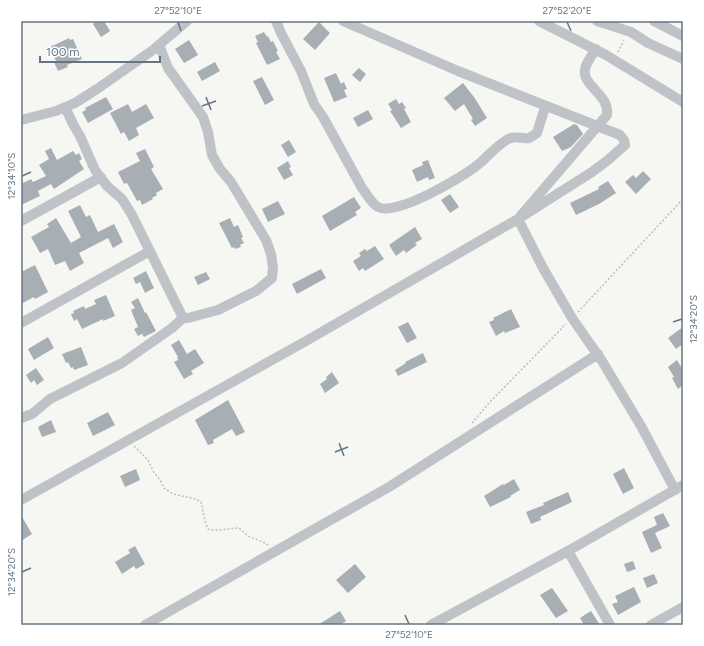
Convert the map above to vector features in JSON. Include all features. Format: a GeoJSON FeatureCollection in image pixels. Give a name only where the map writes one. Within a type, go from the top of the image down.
{"type":"FeatureCollection","features":[{"type":"Feature","properties":{"kind":"street"},"geometry":{"type":"LineString","coordinates":[[21,120],[75,103],[159,45],[187,21]]}},
{"type":"Feature","properties":{"kind":"street"},"geometry":{"type":"LineString","coordinates":[[276,21],[295,59],[314,104],[334,136],[362,188],[378,207],[390,209],[425,196],[479,164],[490,153],[510,138],[530,138],[537,133],[545,107]]}},
{"type":"Feature","properties":{"kind":"street"},"geometry":{"type":"LineString","coordinates":[[21,500],[306,341],[518,219],[592,172],[625,145],[624,140],[620,135],[545,107],[344,21]]}},
{"type":"Feature","properties":{"kind":"street"},"geometry":{"type":"LineString","coordinates":[[539,21],[614,59],[683,102]]}},
{"type":"Feature","properties":{"kind":"street"},"geometry":{"type":"LineString","coordinates":[[597,21],[632,32],[648,43],[683,59]]}},
{"type":"Feature","properties":{"kind":"street"},"geometry":{"type":"LineString","coordinates":[[654,21],[683,36]]}},
{"type":"Feature","properties":{"kind":"street"},"geometry":{"type":"LineString","coordinates":[[21,418],[32,414],[50,398],[122,363],[172,328],[183,318],[218,310],[256,291],[272,278],[273,268],[271,254],[266,240],[231,182],[220,169],[212,155],[208,132],[203,117],[168,68],[159,45]]}},
{"type":"Feature","properties":{"kind":"street"},"geometry":{"type":"LineString","coordinates":[[518,219],[607,115],[608,109],[602,96],[593,89],[586,77],[586,65],[596,49]]}},
{"type":"Feature","properties":{"kind":"street"},"geometry":{"type":"LineString","coordinates":[[65,107],[95,170],[107,186],[122,199],[132,215],[183,318]]}},
{"type":"Feature","properties":{"kind":"street"},"geometry":{"type":"LineString","coordinates":[[21,221],[101,177]]}},
{"type":"Feature","properties":{"kind":"street"},"geometry":{"type":"LineString","coordinates":[[431,625],[568,551],[679,488],[640,426],[598,354],[569,312],[543,268],[518,219]]}},
{"type":"Feature","properties":{"kind":"street"},"geometry":{"type":"LineString","coordinates":[[21,323],[150,250]]}},
{"type":"Feature","properties":{"kind":"street"},"geometry":{"type":"LineString","coordinates":[[144,625],[389,487],[598,354]]}},
{"type":"Feature","properties":{"kind":"street"},"geometry":{"type":"LineString","coordinates":[[568,551],[610,625]]}},
{"type":"Feature","properties":{"kind":"street"},"geometry":{"type":"LineString","coordinates":[[651,625],[683,607]]}},
{"type":"Feature","properties":{"kind":"path"},"geometry":{"type":"LineString","coordinates":[[614,59],[623,42],[632,32]]}},
{"type":"Feature","properties":{"kind":"path"},"geometry":{"type":"LineString","coordinates":[[129,441],[148,460],[164,488],[172,494],[196,499],[201,502],[208,529],[217,532],[228,528],[239,528],[248,536],[263,542],[276,551]]}},
{"type":"Feature","properties":{"kind":"building"},"geometry":{"type":"Polygon","coordinates":[[[97,21],[104,21],[110,31],[101,37],[93,24],[97,21]]]}},
{"type":"Feature","properties":{"kind":"building"},"geometry":{"type":"Polygon","coordinates":[[[319,22],[330,33],[315,50],[303,39],[319,22]]]}},
{"type":"Feature","properties":{"kind":"building"},"geometry":{"type":"Polygon","coordinates":[[[264,32],[271,42],[273,41],[280,59],[267,65],[256,43],[258,42],[255,36],[264,32]]]}},
{"type":"Feature","properties":{"kind":"building"},"geometry":{"type":"Polygon","coordinates":[[[69,38],[70,40],[73,39],[82,59],[67,65],[68,67],[58,71],[54,62],[56,61],[50,47],[69,38]]]}},
{"type":"Feature","properties":{"kind":"building"},"geometry":{"type":"Polygon","coordinates":[[[189,40],[198,55],[184,63],[175,49],[189,40]]]}},
{"type":"Feature","properties":{"kind":"building"},"geometry":{"type":"Polygon","coordinates":[[[215,62],[220,71],[202,81],[197,72],[215,62]]]}},
{"type":"Feature","properties":{"kind":"building"},"geometry":{"type":"Polygon","coordinates":[[[359,68],[366,74],[360,82],[352,75],[359,68]]]}},
{"type":"Feature","properties":{"kind":"building"},"geometry":{"type":"Polygon","coordinates":[[[336,73],[341,84],[344,82],[347,89],[344,90],[347,97],[334,102],[324,78],[336,73]]]}},
{"type":"Feature","properties":{"kind":"building"},"geometry":{"type":"Polygon","coordinates":[[[262,77],[274,100],[265,105],[253,81],[262,77]]]}},
{"type":"Feature","properties":{"kind":"building"},"geometry":{"type":"Polygon","coordinates":[[[463,83],[487,118],[475,126],[471,120],[473,119],[464,104],[455,111],[444,98],[463,83]]]}},
{"type":"Feature","properties":{"kind":"building"},"geometry":{"type":"Polygon","coordinates":[[[106,97],[113,109],[88,123],[82,112],[86,110],[85,108],[106,97]]]}},
{"type":"Feature","properties":{"kind":"building"},"geometry":{"type":"Polygon","coordinates":[[[396,99],[399,104],[402,102],[406,108],[404,109],[411,122],[401,128],[390,111],[392,110],[388,104],[396,99]]]}},
{"type":"Feature","properties":{"kind":"building"},"geometry":{"type":"Polygon","coordinates":[[[128,104],[132,112],[146,104],[154,118],[136,128],[139,135],[129,141],[124,132],[121,134],[110,113],[128,104]]]}},
{"type":"Feature","properties":{"kind":"building"},"geometry":{"type":"Polygon","coordinates":[[[368,110],[373,119],[358,127],[353,118],[368,110]]]}},
{"type":"Feature","properties":{"kind":"building"},"geometry":{"type":"Polygon","coordinates":[[[574,124],[577,125],[583,134],[571,147],[562,151],[553,137],[574,124]]]}},
{"type":"Feature","properties":{"kind":"building"},"geometry":{"type":"Polygon","coordinates":[[[289,140],[296,152],[288,157],[281,145],[289,140]]]}},
{"type":"Feature","properties":{"kind":"building"},"geometry":{"type":"Polygon","coordinates":[[[51,148],[57,160],[73,151],[76,155],[79,153],[82,159],[79,161],[84,169],[54,189],[51,184],[38,191],[40,196],[21,205],[21,184],[31,179],[33,182],[46,176],[39,165],[49,159],[45,151],[51,148]]]}},
{"type":"Feature","properties":{"kind":"building"},"geometry":{"type":"Polygon","coordinates":[[[145,149],[154,167],[151,169],[163,189],[156,193],[157,195],[152,198],[153,199],[142,205],[140,200],[137,201],[127,183],[124,184],[118,172],[140,161],[136,153],[145,149]]]}},
{"type":"Feature","properties":{"kind":"building"},"geometry":{"type":"Polygon","coordinates":[[[428,160],[435,178],[429,180],[428,177],[417,182],[412,170],[423,165],[422,162],[428,160]]]}},
{"type":"Feature","properties":{"kind":"building"},"geometry":{"type":"Polygon","coordinates":[[[288,161],[291,167],[289,168],[293,175],[284,180],[277,168],[288,161]]]}},
{"type":"Feature","properties":{"kind":"building"},"geometry":{"type":"Polygon","coordinates":[[[643,171],[651,179],[636,194],[625,182],[633,175],[636,178],[643,171]]]}},
{"type":"Feature","properties":{"kind":"building"},"geometry":{"type":"Polygon","coordinates":[[[608,181],[616,193],[599,204],[576,215],[570,203],[599,189],[598,187],[608,181]]]}},
{"type":"Feature","properties":{"kind":"building"},"geometry":{"type":"Polygon","coordinates":[[[450,194],[459,207],[450,213],[441,200],[450,194]]]}},
{"type":"Feature","properties":{"kind":"building"},"geometry":{"type":"Polygon","coordinates":[[[354,197],[361,208],[355,212],[357,215],[330,231],[322,216],[354,197]]]}},
{"type":"Feature","properties":{"kind":"building"},"geometry":{"type":"Polygon","coordinates":[[[278,201],[285,214],[268,222],[262,209],[278,201]]]}},
{"type":"Feature","properties":{"kind":"building"},"geometry":{"type":"Polygon","coordinates":[[[80,205],[86,217],[90,215],[98,232],[114,224],[123,242],[113,248],[108,238],[79,253],[84,263],[70,271],[65,261],[55,265],[48,249],[40,253],[31,237],[49,227],[47,224],[56,218],[71,243],[81,237],[68,211],[80,205]]]}},
{"type":"Feature","properties":{"kind":"building"},"geometry":{"type":"Polygon","coordinates":[[[230,218],[234,227],[238,225],[243,237],[241,238],[244,243],[240,245],[241,247],[235,249],[234,247],[232,248],[219,223],[230,218]]]}},
{"type":"Feature","properties":{"kind":"building"},"geometry":{"type":"Polygon","coordinates":[[[415,227],[422,239],[415,243],[417,245],[406,253],[404,250],[396,256],[389,245],[415,227]]]}},
{"type":"Feature","properties":{"kind":"building"},"geometry":{"type":"Polygon","coordinates":[[[375,246],[384,259],[365,271],[363,268],[359,271],[353,261],[361,256],[359,253],[365,249],[367,251],[375,246]]]}},
{"type":"Feature","properties":{"kind":"building"},"geometry":{"type":"Polygon","coordinates":[[[35,265],[48,292],[21,304],[21,272],[35,265]]]}},
{"type":"Feature","properties":{"kind":"building"},"geometry":{"type":"Polygon","coordinates":[[[321,269],[326,278],[297,294],[292,284],[321,269]]]}},
{"type":"Feature","properties":{"kind":"building"},"geometry":{"type":"Polygon","coordinates":[[[146,271],[154,288],[145,293],[140,282],[136,284],[133,278],[146,271]]]}},
{"type":"Feature","properties":{"kind":"building"},"geometry":{"type":"Polygon","coordinates":[[[206,272],[210,279],[198,285],[194,277],[206,272]]]}},
{"type":"Feature","properties":{"kind":"building"},"geometry":{"type":"Polygon","coordinates":[[[106,295],[115,316],[103,321],[103,319],[82,329],[77,319],[74,321],[71,314],[74,313],[73,311],[84,306],[85,309],[96,304],[94,300],[106,295]]]}},
{"type":"Feature","properties":{"kind":"building"},"geometry":{"type":"Polygon","coordinates":[[[138,298],[156,331],[144,337],[142,334],[138,336],[134,329],[138,327],[131,310],[135,308],[131,302],[138,298]]]}},
{"type":"Feature","properties":{"kind":"building"},"geometry":{"type":"Polygon","coordinates":[[[511,309],[520,327],[505,333],[504,331],[496,336],[489,322],[494,320],[493,318],[511,309]]]}},
{"type":"Feature","properties":{"kind":"building"},"geometry":{"type":"Polygon","coordinates":[[[408,322],[417,338],[407,343],[398,327],[408,322]]]}},
{"type":"Feature","properties":{"kind":"building"},"geometry":{"type":"Polygon","coordinates":[[[683,327],[683,344],[676,349],[668,338],[683,327]]]}},
{"type":"Feature","properties":{"kind":"building"},"geometry":{"type":"Polygon","coordinates":[[[48,337],[54,348],[34,360],[28,349],[48,337]]]}},
{"type":"Feature","properties":{"kind":"building"},"geometry":{"type":"Polygon","coordinates":[[[179,340],[187,354],[195,349],[204,363],[191,371],[193,374],[184,379],[174,362],[178,360],[178,357],[171,345],[179,340]]]}},
{"type":"Feature","properties":{"kind":"building"},"geometry":{"type":"Polygon","coordinates":[[[81,347],[88,365],[74,370],[68,362],[66,363],[62,354],[81,347]]]}},
{"type":"Feature","properties":{"kind":"building"},"geometry":{"type":"Polygon","coordinates":[[[423,353],[427,362],[398,376],[395,370],[406,363],[405,362],[423,353]]]}},
{"type":"Feature","properties":{"kind":"building"},"geometry":{"type":"Polygon","coordinates":[[[677,360],[683,370],[683,385],[678,389],[672,378],[674,377],[668,367],[677,360]]]}},
{"type":"Feature","properties":{"kind":"building"},"geometry":{"type":"Polygon","coordinates":[[[36,368],[44,380],[37,385],[34,380],[31,383],[26,375],[36,368]]]}},
{"type":"Feature","properties":{"kind":"building"},"geometry":{"type":"Polygon","coordinates":[[[332,372],[339,383],[325,393],[320,384],[327,379],[326,377],[332,372]]]}},
{"type":"Feature","properties":{"kind":"building"},"geometry":{"type":"Polygon","coordinates":[[[228,400],[245,432],[236,436],[232,429],[213,440],[214,443],[208,445],[195,420],[228,400]]]}},
{"type":"Feature","properties":{"kind":"building"},"geometry":{"type":"Polygon","coordinates":[[[108,412],[115,425],[93,436],[87,423],[108,412]]]}},
{"type":"Feature","properties":{"kind":"building"},"geometry":{"type":"Polygon","coordinates":[[[51,420],[56,432],[42,437],[38,427],[51,420]]]}},
{"type":"Feature","properties":{"kind":"building"},"geometry":{"type":"Polygon","coordinates":[[[624,468],[634,488],[623,494],[613,474],[624,468]]]}},
{"type":"Feature","properties":{"kind":"building"},"geometry":{"type":"Polygon","coordinates":[[[136,469],[140,480],[125,487],[120,476],[136,469]]]}},
{"type":"Feature","properties":{"kind":"building"},"geometry":{"type":"Polygon","coordinates":[[[514,479],[520,490],[510,496],[511,497],[490,507],[484,496],[514,479]]]}},
{"type":"Feature","properties":{"kind":"building"},"geometry":{"type":"Polygon","coordinates":[[[568,492],[572,502],[540,517],[541,520],[531,524],[526,512],[544,505],[543,503],[568,492]]]}},
{"type":"Feature","properties":{"kind":"building"},"geometry":{"type":"Polygon","coordinates":[[[663,513],[670,526],[655,533],[662,548],[651,553],[642,532],[657,525],[654,517],[663,513]]]}},
{"type":"Feature","properties":{"kind":"building"},"geometry":{"type":"Polygon","coordinates":[[[21,515],[32,534],[21,541],[21,515]]]}},
{"type":"Feature","properties":{"kind":"building"},"geometry":{"type":"Polygon","coordinates":[[[135,546],[145,564],[136,569],[134,566],[122,574],[115,562],[130,553],[128,550],[135,546]]]}},
{"type":"Feature","properties":{"kind":"building"},"geometry":{"type":"Polygon","coordinates":[[[633,561],[636,569],[627,572],[624,564],[633,561]]]}},
{"type":"Feature","properties":{"kind":"building"},"geometry":{"type":"Polygon","coordinates":[[[355,564],[366,577],[348,593],[336,580],[355,564]]]}},
{"type":"Feature","properties":{"kind":"building"},"geometry":{"type":"Polygon","coordinates":[[[654,574],[658,583],[647,588],[643,578],[654,574]]]}},
{"type":"Feature","properties":{"kind":"building"},"geometry":{"type":"Polygon","coordinates":[[[634,587],[641,602],[618,615],[612,604],[618,602],[615,596],[634,587]]]}},
{"type":"Feature","properties":{"kind":"building"},"geometry":{"type":"Polygon","coordinates":[[[552,588],[568,611],[556,618],[540,595],[552,588]]]}},
{"type":"Feature","properties":{"kind":"building"},"geometry":{"type":"Polygon","coordinates":[[[340,611],[346,621],[340,625],[318,625],[340,611]]]}},
{"type":"Feature","properties":{"kind":"building"},"geometry":{"type":"Polygon","coordinates":[[[591,611],[600,625],[584,625],[580,618],[591,611]]]}}]}
